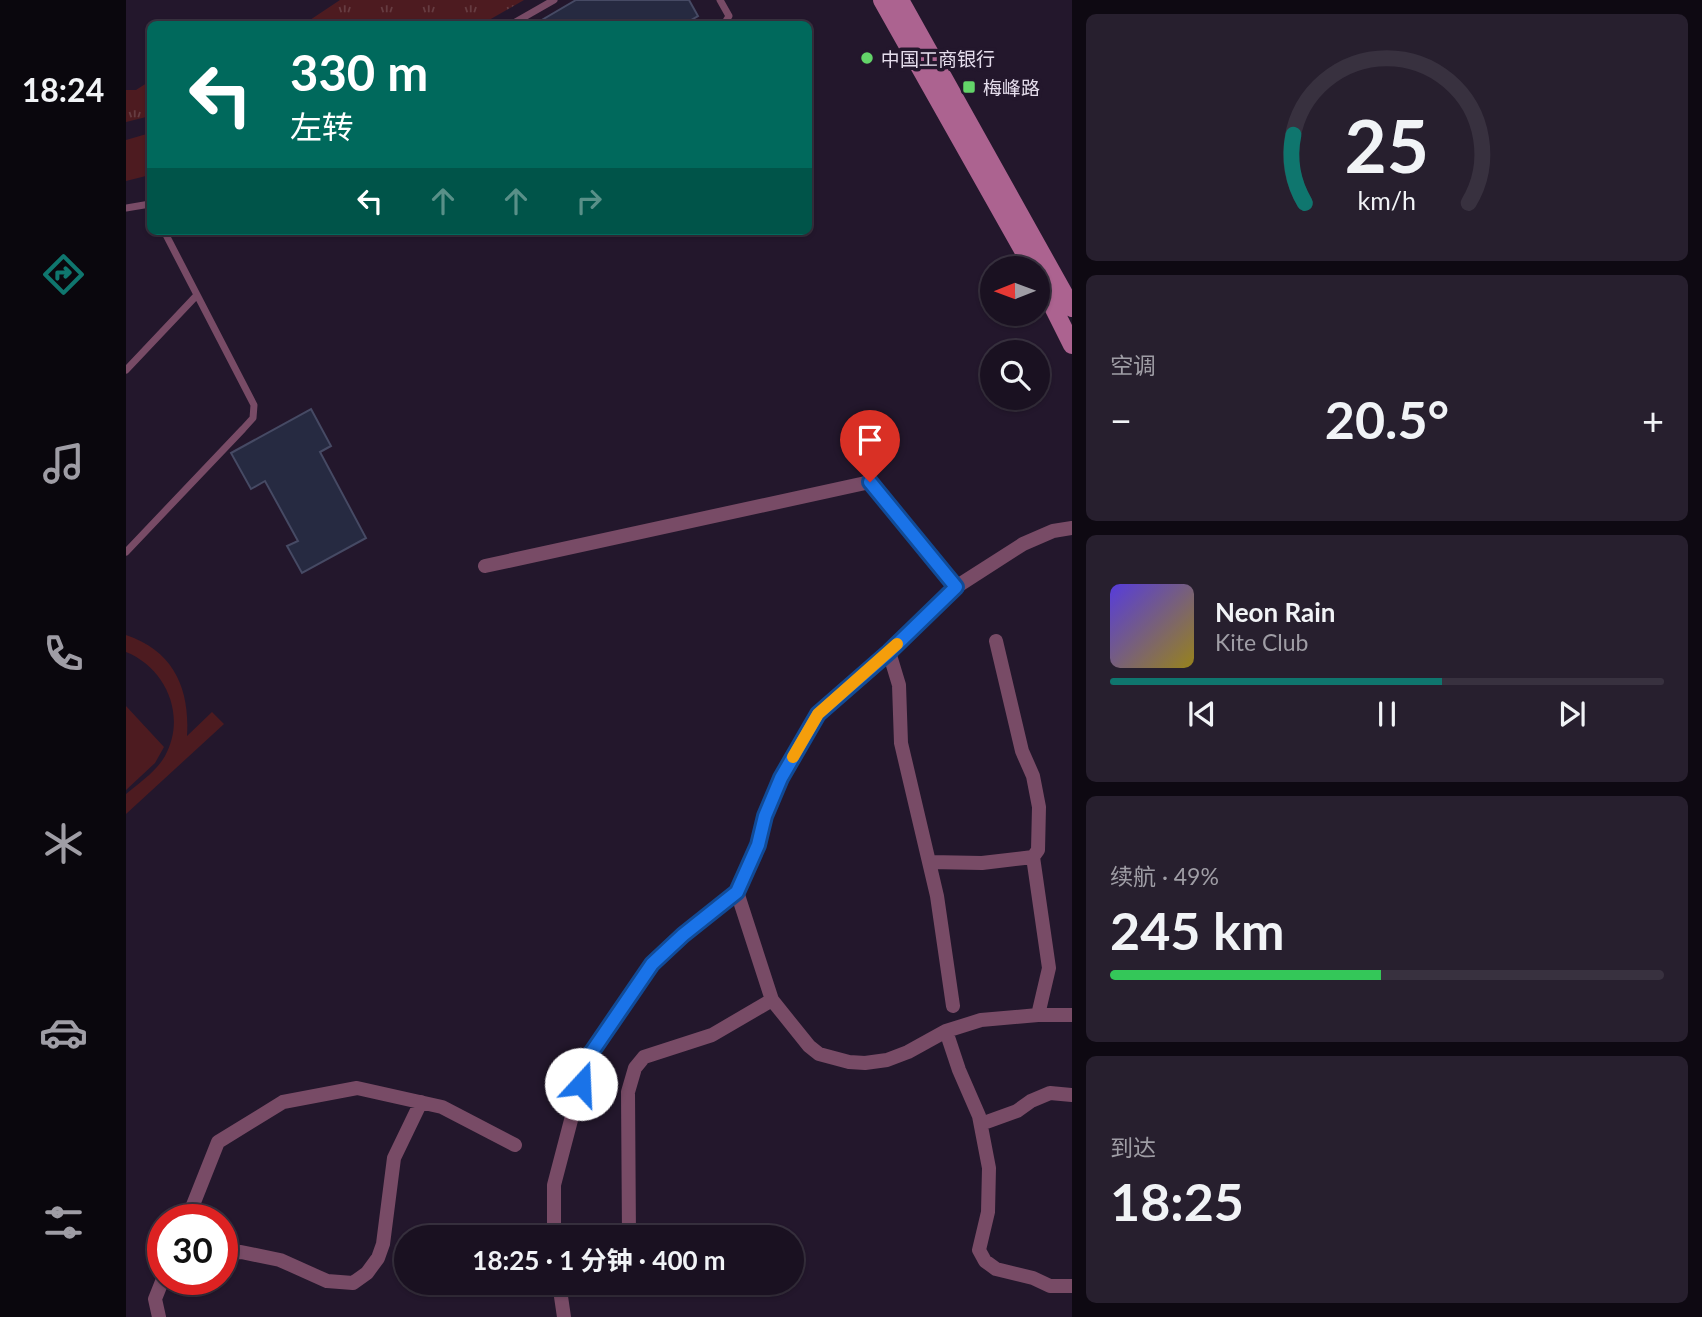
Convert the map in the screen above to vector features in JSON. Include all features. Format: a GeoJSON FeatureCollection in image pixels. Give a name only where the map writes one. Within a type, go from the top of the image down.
{"type":"FeatureCollection","features":[{"type":"Feature","properties":{"kind":"main road"},"geometry":{"type":"LineString","coordinates":[[882,0],[1026,256]]}},
{"type":"Feature","properties":{"kind":"main road"},"geometry":{"type":"LineString","coordinates":[[900,0],[1071,303]]}},
{"type":"Feature","properties":{"kind":"main road"},"geometry":{"type":"LineString","coordinates":[[1050,301],[1072,345]]}},
{"type":"Feature","properties":{"kind":"street"},"geometry":{"type":"LineString","coordinates":[[485,566],[870,482],[956,587]]}},
{"type":"Feature","properties":{"kind":"street"},"geometry":{"type":"LineString","coordinates":[[554,1225],[554,1185],[587,1059],[652,964],[737,892],[758,845],[765,816],[781,778],[818,714],[889,652],[956,587],[1023,544],[1053,531],[1072,528]]}},
{"type":"Feature","properties":{"kind":"street"},"geometry":{"type":"LineString","coordinates":[[996,641],[1022,751],[1034,776],[1039,807],[1038,850],[1033,858],[1049,968],[1038,1015]]}},
{"type":"Feature","properties":{"kind":"street"},"geometry":{"type":"LineString","coordinates":[[889,652],[899,685],[901,743],[937,896],[953,1006]]}},
{"type":"Feature","properties":{"kind":"street"},"geometry":{"type":"LineString","coordinates":[[930,862],[982,863],[1033,858]]}},
{"type":"Feature","properties":{"kind":"street"},"geometry":{"type":"LineString","coordinates":[[737,892],[772,1000],[809,1046],[819,1054],[849,1062],[887,1060],[946,1031],[981,1020],[1072,1015]]}},
{"type":"Feature","properties":{"kind":"street"},"geometry":{"type":"LineString","coordinates":[[629,1225],[628,1092],[635,1068],[644,1057],[712,1035],[772,1000]]}},
{"type":"Feature","properties":{"kind":"street"},"geometry":{"type":"LineString","coordinates":[[946,1031],[981,1124],[989,1168],[988,1212],[979,1250],[985,1261],[996,1269],[1033,1278],[1050,1286],[1072,1286]]}},
{"type":"Feature","properties":{"kind":"street"},"geometry":{"type":"LineString","coordinates":[[193,1204],[218,1142],[283,1102],[358,1088],[442,1107],[515,1145]]}},
{"type":"Feature","properties":{"kind":"street"},"geometry":{"type":"LineString","coordinates":[[981,1124],[998,1120],[1050,1093],[1072,1095]]}},
{"type":"Feature","properties":{"kind":"street"},"geometry":{"type":"LineString","coordinates":[[238,1252],[280,1260],[327,1281],[353,1283],[367,1273],[378,1258],[383,1244],[394,1158],[421,1102]]}},
{"type":"Feature","properties":{"kind":"street"},"geometry":{"type":"LineString","coordinates":[[157,1295],[159,1317]]}},
{"type":"Feature","properties":{"kind":"street"},"geometry":{"type":"LineString","coordinates":[[561,1295],[564,1317]]}},
{"type":"Feature","properties":{"kind":"lane"},"geometry":{"type":"LineString","coordinates":[[517,21],[554,0]]}},
{"type":"Feature","properties":{"kind":"lane"},"geometry":{"type":"LineString","coordinates":[[720,0],[729,16],[727,21]]}},
{"type":"Feature","properties":{"kind":"lane"},"geometry":{"type":"LineString","coordinates":[[126,208],[147,204]]}},
{"type":"Feature","properties":{"kind":"lane"},"geometry":{"type":"LineString","coordinates":[[126,552],[253,418],[254,405],[166,235]]}},
{"type":"Feature","properties":{"kind":"lane"},"geometry":{"type":"LineString","coordinates":[[126,370],[197,295]]}},
{"type":"Feature","properties":{"kind":"green space"},"geometry":{"type":"Polygon","coordinates":[[[340,0],[524,0],[487,21],[308,21],[340,0]]]}},
{"type":"Feature","properties":{"kind":"green space"},"geometry":{"type":"Polygon","coordinates":[[[147,83],[147,117],[126,122],[126,90],[136,90],[147,83]]]}},
{"type":"Feature","properties":{"kind":"green space"},"geometry":{"type":"Polygon","coordinates":[[[147,134],[147,176],[126,181],[126,140],[147,134]]]}},
{"type":"Feature","properties":{"kind":"green space"},"geometry":{"type":"Polygon","coordinates":[[[126,635],[156,651],[176,674],[185,703],[187,736],[212,712],[224,724],[126,814],[126,794],[161,762],[171,741],[174,725],[169,695],[162,681],[140,659],[126,652],[126,635]]]}},
{"type":"Feature","properties":{"kind":"green space"},"geometry":{"type":"Polygon","coordinates":[[[126,706],[164,747],[155,763],[126,790],[126,706]]]}},
{"type":"Feature","properties":{"kind":"building"},"geometry":{"type":"Polygon","coordinates":[[[576,0],[689,0],[698,16],[689,21],[540,21],[576,0]]]}},
{"type":"Feature","properties":{"kind":"building"},"geometry":{"type":"Polygon","coordinates":[[[311,409],[331,446],[320,452],[366,538],[302,573],[287,546],[298,541],[265,481],[251,489],[231,453],[311,409]]]}},
{"type":"Feature","properties":{"kind":"slow traffic"},"geometry":{"type":"LineString","coordinates":[[793,757],[818,714],[897,644]]}},
{"type":"Feature","properties":{"kind":"place","name":"中国工商银行"},"geometry":{"type":"Point","coordinates":[867,58]}},
{"type":"Feature","properties":{"kind":"place","name":"梅峰路"},"geometry":{"type":"Point","coordinates":[969,87]}},
{"type":"Feature","properties":{"kind":"route"},"geometry":{"type":"LineString","coordinates":[[581,1084],[587,1059],[652,964],[737,892],[758,845],[765,816],[781,778],[818,714],[889,652],[956,587],[870,482]]}}]}
